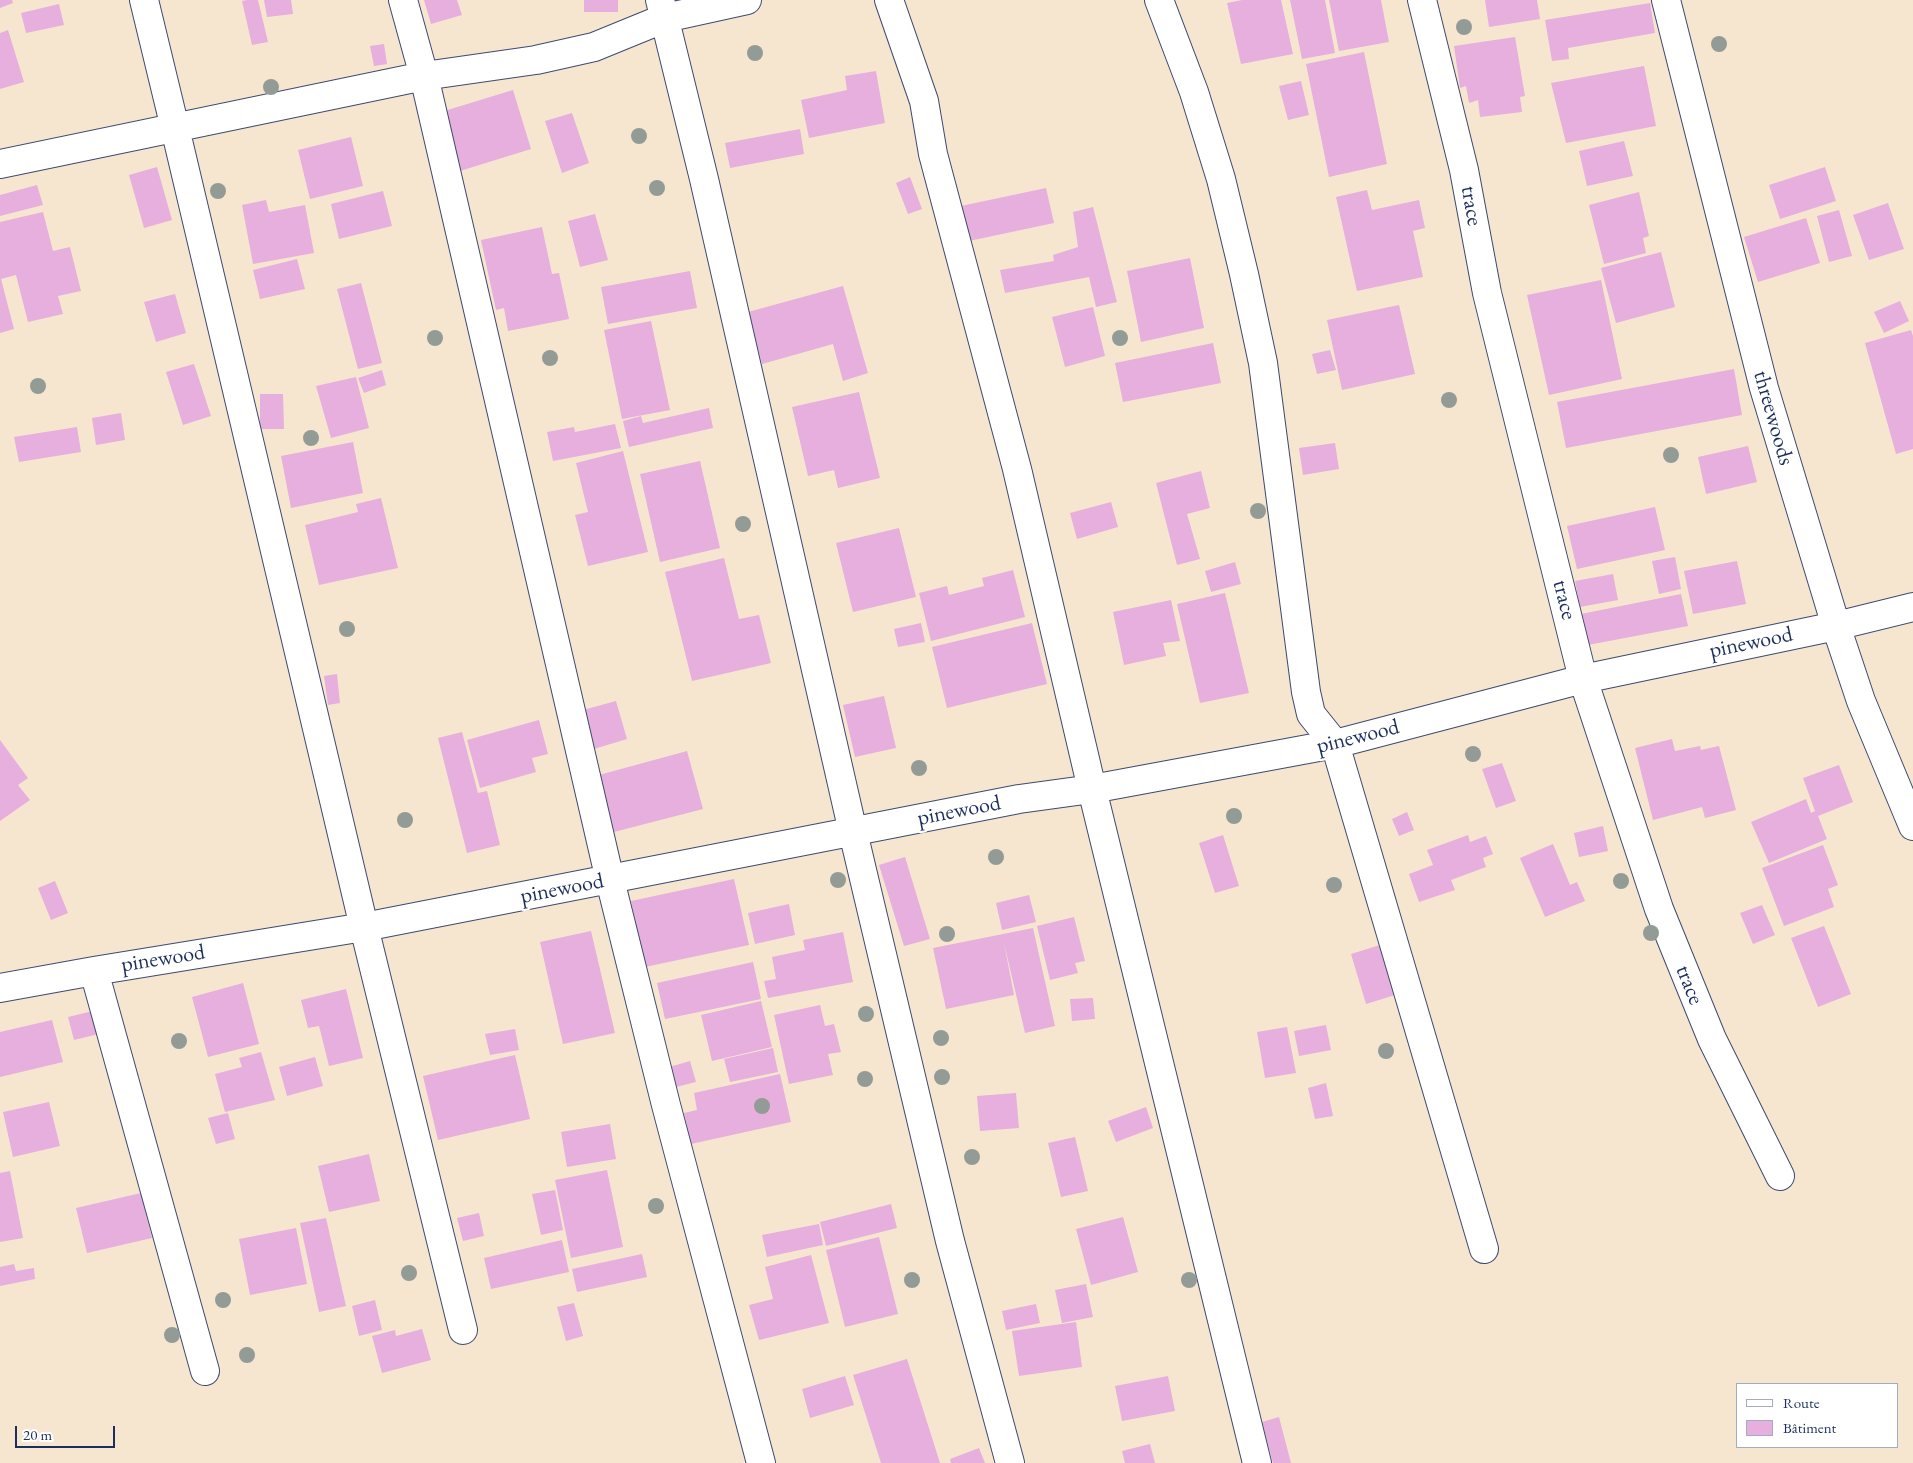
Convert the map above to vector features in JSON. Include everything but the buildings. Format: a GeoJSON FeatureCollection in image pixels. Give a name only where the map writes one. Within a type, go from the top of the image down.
{"type":"FeatureCollection","features":[{"type":"Feature","properties":{"kind":"street"},"geometry":{"type":"LineString","coordinates":[[144,0],[176,128],[364,927],[463,1330]]}},
{"type":"Feature","properties":{"kind":"street"},"geometry":{"type":"LineString","coordinates":[[403,0],[424,76],[610,880],[666,1105],[761,1463]]}},
{"type":"Feature","properties":{"kind":"street"},"geometry":{"type":"LineString","coordinates":[[0,164],[424,76],[536,60],[594,47],[663,9],[747,0]]}},
{"type":"Feature","properties":{"kind":"street"},"geometry":{"type":"LineString","coordinates":[[889,0],[924,101],[933,154],[1017,469],[1092,789],[1257,1463]]}},
{"type":"Feature","properties":{"kind":"street"},"geometry":{"type":"LineString","coordinates":[[1159,0],[1194,92],[1224,188],[1263,363],[1306,692],[1311,714],[1335,744],[1484,1249]]}},
{"type":"Feature","properties":{"kind":"street","name":"trace"},"geometry":{"type":"LineString","coordinates":[[1422,0],[1464,170],[1487,293],[1583,679],[1659,909],[1712,1039],[1780,1176]]}},
{"type":"Feature","properties":{"kind":"street","name":"threewoods"},"geometry":{"type":"LineString","coordinates":[[1666,0],[1764,388],[1836,626],[1861,701],[1913,826]]}},
{"type":"Feature","properties":{"kind":"street"},"geometry":{"type":"LineString","coordinates":[[663,9],[853,832],[950,1241],[1010,1463]]}},
{"type":"Feature","properties":{"kind":"street","name":"pinewood"},"geometry":{"type":"LineString","coordinates":[[0,988],[94,970],[364,927],[1019,799],[1092,789],[1335,744],[1583,679],[1836,626],[1913,607]]}},
{"type":"Feature","properties":{"kind":"street"},"geometry":{"type":"LineString","coordinates":[[94,970],[205,1371]]}}]}
